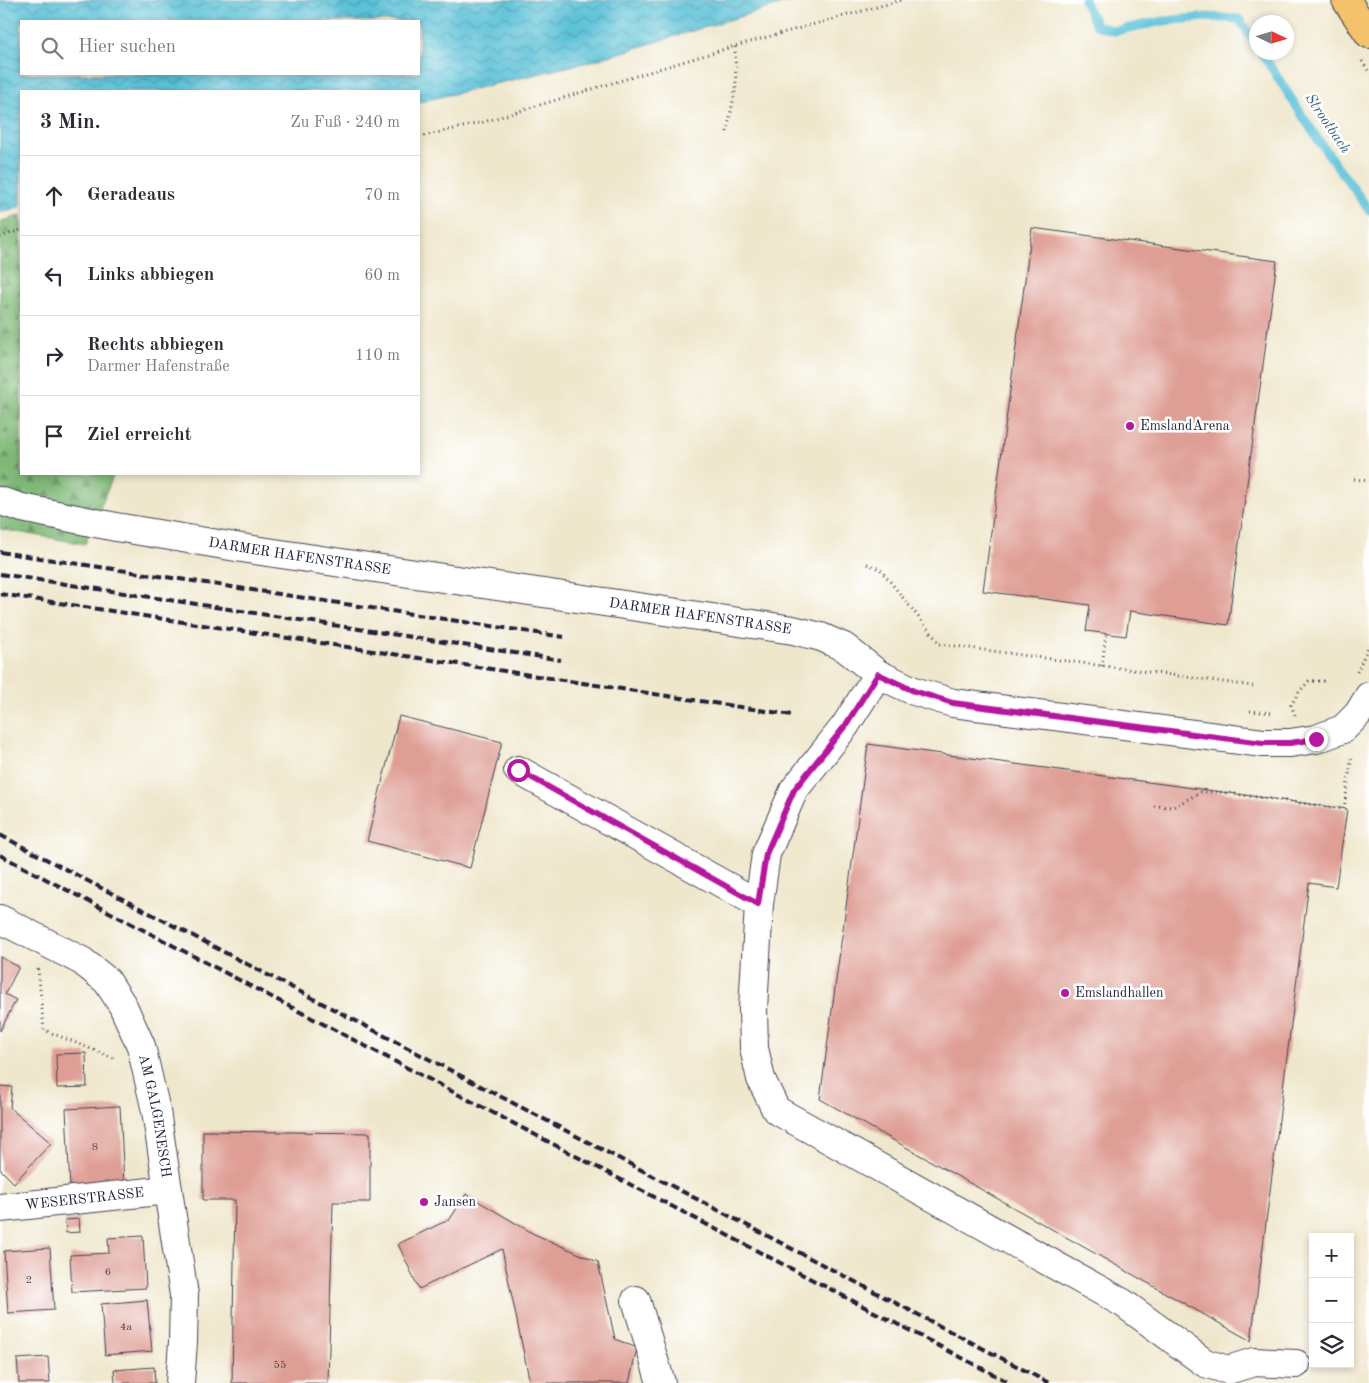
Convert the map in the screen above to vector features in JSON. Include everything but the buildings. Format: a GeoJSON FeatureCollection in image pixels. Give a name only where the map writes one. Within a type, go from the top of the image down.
{"type":"FeatureCollection","features":[{"type":"Feature","properties":{"kind":"main road"},"geometry":{"type":"LineString","coordinates":[[1346,0],[1369,34]]}},
{"type":"Feature","properties":{"kind":"street","name":"DARMER HAFENSTRASSE"},"geometry":{"type":"LineString","coordinates":[[0,501],[22,508],[116,527],[254,550],[793,630],[821,637],[844,647],[878,674],[914,691],[953,703],[1263,743],[1290,743],[1316,739],[1343,729],[1358,714],[1369,696]]}},
{"type":"Feature","properties":{"kind":"street"},"geometry":{"type":"LineString","coordinates":[[878,674],[845,726],[794,790],[766,854],[758,904],[753,1009],[754,1048],[762,1079],[776,1110],[1123,1303],[1205,1363],[1228,1370],[1254,1362],[1296,1364]]}},
{"type":"Feature","properties":{"kind":"street"},"geometry":{"type":"LineString","coordinates":[[518,770],[758,904]]}},
{"type":"Feature","properties":{"kind":"street","name":"AM GALGENESCH"},"geometry":{"type":"LineString","coordinates":[[0,919],[82,961],[107,981],[123,1006],[142,1046],[156,1111],[184,1295],[180,1383]]}},
{"type":"Feature","properties":{"kind":"street","name":"WESERSTRASSE"},"geometry":{"type":"LineString","coordinates":[[0,1208],[168,1190]]}},
{"type":"Feature","properties":{"kind":"street"},"geometry":{"type":"LineString","coordinates":[[636,1300],[661,1383]]}},
{"type":"Feature","properties":{"kind":"path"},"geometry":{"type":"LineString","coordinates":[[420,137],[480,123],[735,46],[902,0]]}},
{"type":"Feature","properties":{"kind":"path"},"geometry":{"type":"LineString","coordinates":[[726,132],[736,86],[735,46]]}},
{"type":"Feature","properties":{"kind":"path"},"geometry":{"type":"LineString","coordinates":[[0,237],[20,230]]}},
{"type":"Feature","properties":{"kind":"path"},"geometry":{"type":"LineString","coordinates":[[1354,479],[1369,481]]}},
{"type":"Feature","properties":{"kind":"path"},"geometry":{"type":"LineString","coordinates":[[867,564],[880,569],[940,644],[1253,686]]}},
{"type":"Feature","properties":{"kind":"path"},"geometry":{"type":"LineString","coordinates":[[1102,666],[1106,634]]}},
{"type":"Feature","properties":{"kind":"path"},"geometry":{"type":"LineString","coordinates":[[1290,743],[1295,716],[1291,705],[1309,681],[1328,681]]}},
{"type":"Feature","properties":{"kind":"path"},"geometry":{"type":"LineString","coordinates":[[1154,806],[1173,807],[1200,792],[1220,792],[1344,809],[1352,755],[1343,729]]}},
{"type":"Feature","properties":{"kind":"path"},"geometry":{"type":"LineString","coordinates":[[35,937],[44,1030],[147,1071]]}},
{"type":"Feature","properties":{"kind":"green space"},"geometry":{"type":"Polygon","coordinates":[[[20,215],[20,475],[114,475],[85,544],[0,529],[0,222],[20,215]]]}},
{"type":"Feature","properties":{"kind":"water"},"geometry":{"type":"Polygon","coordinates":[[[0,0],[795,0],[596,60],[420,102],[420,90],[20,90],[20,206],[0,213],[0,0]]]}},
{"type":"Feature","properties":{"kind":"waterway","name":"Strootbach"},"geometry":{"type":"LineString","coordinates":[[1084,0],[1096,25],[1114,31],[1163,21],[1207,17],[1239,19],[1249,34]]}},
{"type":"Feature","properties":{"kind":"waterway","name":"Strootbach"},"geometry":{"type":"LineString","coordinates":[[1266,60],[1319,141],[1369,210]]}},
{"type":"Feature","properties":{"kind":"railway"},"geometry":{"type":"LineString","coordinates":[[0,552],[564,637]]}},
{"type":"Feature","properties":{"kind":"railway"},"geometry":{"type":"LineString","coordinates":[[0,574],[561,660]]}},
{"type":"Feature","properties":{"kind":"railway"},"geometry":{"type":"LineString","coordinates":[[0,594],[792,715]]}},
{"type":"Feature","properties":{"kind":"railway"},"geometry":{"type":"LineString","coordinates":[[0,835],[1049,1383]]}},
{"type":"Feature","properties":{"kind":"railway"},"geometry":{"type":"LineString","coordinates":[[0,855],[1010,1383]]}},
{"type":"Feature","properties":{"kind":"place","name":"EmslandArena"},"geometry":{"type":"Point","coordinates":[1130,426]}},
{"type":"Feature","properties":{"kind":"place","name":"Emslandhallen"},"geometry":{"type":"Point","coordinates":[1065,993]}},
{"type":"Feature","properties":{"kind":"place","name":"Jansen"},"geometry":{"type":"Point","coordinates":[424,1202]}},
{"type":"Feature","properties":{"kind":"route"},"geometry":{"type":"LineString","coordinates":[[518,770],[758,904],[766,854],[794,790],[845,726],[878,674],[914,691],[953,703],[1263,743],[1290,743],[1316,739]]}}]}
